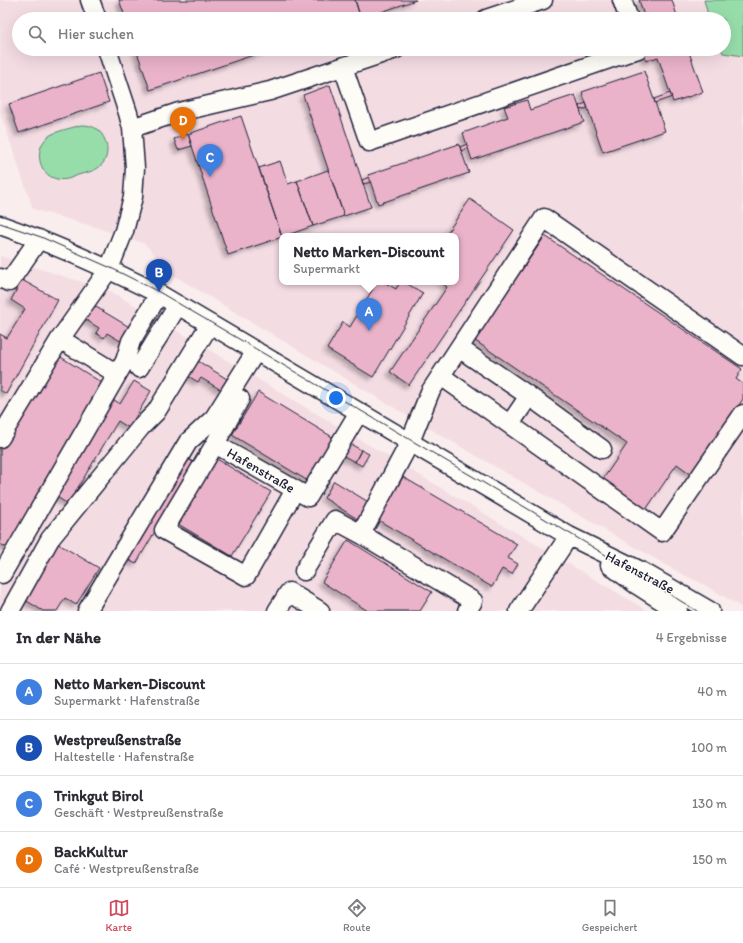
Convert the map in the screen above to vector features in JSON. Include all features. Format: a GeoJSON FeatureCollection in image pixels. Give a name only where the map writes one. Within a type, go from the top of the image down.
{"type":"FeatureCollection","features":[{"type":"Feature","properties":{"kind":"street"},"geometry":{"type":"LineString","coordinates":[[90,0],[94,12]]}},
{"type":"Feature","properties":{"kind":"street"},"geometry":{"type":"LineString","coordinates":[[507,12],[543,0]]}},
{"type":"Feature","properties":{"kind":"street"},"geometry":{"type":"LineString","coordinates":[[622,0],[626,12]]}},
{"type":"Feature","properties":{"kind":"street"},"geometry":{"type":"LineString","coordinates":[[0,438],[60,340],[109,268],[124,231],[133,197],[135,168],[132,128],[109,56]]}},
{"type":"Feature","properties":{"kind":"street"},"geometry":{"type":"LineString","coordinates":[[132,128],[179,112],[270,91],[375,56]]}},
{"type":"Feature","properties":{"kind":"street"},"geometry":{"type":"LineString","coordinates":[[343,67],[369,142],[618,56]]}},
{"type":"Feature","properties":{"kind":"street"},"geometry":{"type":"LineString","coordinates":[[361,534],[410,442],[430,392],[544,218],[743,356]]}},
{"type":"Feature","properties":{"kind":"street","name":"Hafenstraße"},"geometry":{"type":"LineString","coordinates":[[0,225],[39,239],[109,268],[159,294],[569,536],[641,572],[709,611]]}},
{"type":"Feature","properties":{"kind":"street"},"geometry":{"type":"LineString","coordinates":[[0,278],[9,282],[39,239]]}},
{"type":"Feature","properties":{"kind":"street"},"geometry":{"type":"LineString","coordinates":[[0,572],[2,574],[125,361],[131,341],[159,294]]}},
{"type":"Feature","properties":{"kind":"street"},"geometry":{"type":"LineString","coordinates":[[139,368],[178,305]]}},
{"type":"Feature","properties":{"kind":"street"},"geometry":{"type":"LineString","coordinates":[[10,611],[50,539],[141,427],[156,412],[210,324]]}},
{"type":"Feature","properties":{"kind":"street"},"geometry":{"type":"LineString","coordinates":[[60,340],[117,374]]}},
{"type":"Feature","properties":{"kind":"street"},"geometry":{"type":"LineString","coordinates":[[459,348],[602,449]]}},
{"type":"Feature","properties":{"kind":"street"},"geometry":{"type":"LineString","coordinates":[[87,611],[188,442],[214,418],[260,354]]}},
{"type":"Feature","properties":{"kind":"street","name":"Hafenstraße"},"geometry":{"type":"LineString","coordinates":[[260,354],[215,444],[308,497],[359,412]]}},
{"type":"Feature","properties":{"kind":"street"},"geometry":{"type":"LineString","coordinates":[[441,376],[662,532],[743,414]]}},
{"type":"Feature","properties":{"kind":"street"},"geometry":{"type":"LineString","coordinates":[[510,424],[529,396]]}},
{"type":"Feature","properties":{"kind":"street"},"geometry":{"type":"LineString","coordinates":[[215,444],[164,530],[246,576],[295,490]]}},
{"type":"Feature","properties":{"kind":"street"},"geometry":{"type":"LineString","coordinates":[[304,571],[335,520],[473,601],[467,611]]}},
{"type":"Feature","properties":{"kind":"street"},"geometry":{"type":"LineString","coordinates":[[519,611],[569,536]]}},
{"type":"Feature","properties":{"kind":"street","name":"Hafenstraße"},"geometry":{"type":"LineString","coordinates":[[569,536],[637,585],[678,611]]}},
{"type":"Feature","properties":{"kind":"street"},"geometry":{"type":"LineString","coordinates":[[277,611],[289,592],[320,611]]}},
{"type":"Feature","properties":{"kind":"shaded area"},"geometry":{"type":"Polygon","coordinates":[[[0,0],[743,0],[743,608],[418,422],[173,275],[145,244],[92,226],[33,209],[0,112],[0,0]]]}},
{"type":"Feature","properties":{"kind":"shaded area"},"geometry":{"type":"Polygon","coordinates":[[[0,256],[110,291],[648,611],[0,611],[0,256]]]}},
{"type":"Feature","properties":{"kind":"green space"},"geometry":{"type":"Polygon","coordinates":[[[704,0],[743,0],[743,56],[731,54],[731,12],[707,12],[704,0]]]}},
{"type":"Feature","properties":{"kind":"green space"},"geometry":{"type":"Polygon","coordinates":[[[81,125],[92,127],[102,134],[106,144],[107,155],[102,164],[91,171],[60,180],[45,172],[42,167],[39,154],[44,141],[49,136],[81,125]]]}},
{"type":"Feature","properties":{"kind":"building"},"geometry":{"type":"Polygon","coordinates":[[[119,0],[355,0],[359,12],[123,12],[119,0]]]}},
{"type":"Feature","properties":{"kind":"building"},"geometry":{"type":"Polygon","coordinates":[[[355,0],[416,0],[381,12],[359,12],[355,0]]]}},
{"type":"Feature","properties":{"kind":"building"},"geometry":{"type":"Polygon","coordinates":[[[639,0],[672,0],[676,12],[643,12],[639,0]]]}},
{"type":"Feature","properties":{"kind":"building"},"geometry":{"type":"Polygon","coordinates":[[[138,56],[250,56],[150,90],[138,56]]]}},
{"type":"Feature","properties":{"kind":"building"},"geometry":{"type":"Polygon","coordinates":[[[644,56],[690,56],[703,92],[673,102],[658,57],[646,61],[644,56]]]}},
{"type":"Feature","properties":{"kind":"building"},"geometry":{"type":"Polygon","coordinates":[[[644,71],[665,131],[603,152],[582,92],[644,71]]]}},
{"type":"Feature","properties":{"kind":"building"},"geometry":{"type":"Polygon","coordinates":[[[99,73],[109,102],[19,133],[9,104],[99,73]]]}},
{"type":"Feature","properties":{"kind":"building"},"geometry":{"type":"Polygon","coordinates":[[[330,85],[371,207],[344,216],[303,95],[330,85]]]}},
{"type":"Feature","properties":{"kind":"building"},"geometry":{"type":"Polygon","coordinates":[[[670,93],[672,97],[655,103],[654,99],[670,93]]]}},
{"type":"Feature","properties":{"kind":"building"},"geometry":{"type":"Polygon","coordinates":[[[575,95],[584,122],[472,160],[463,133],[508,117],[504,107],[527,100],[530,110],[575,95]]]}},
{"type":"Feature","properties":{"kind":"building"},"geometry":{"type":"Polygon","coordinates":[[[586,103],[588,108],[580,110],[579,106],[586,103]]]}},
{"type":"Feature","properties":{"kind":"building"},"geometry":{"type":"Polygon","coordinates":[[[241,116],[281,233],[279,233],[279,238],[228,255],[188,134],[241,116]]]}},
{"type":"Feature","properties":{"kind":"building"},"geometry":{"type":"Polygon","coordinates":[[[188,134],[192,146],[178,150],[174,139],[188,134]]]}},
{"type":"Feature","properties":{"kind":"building"},"geometry":{"type":"Polygon","coordinates":[[[459,144],[469,173],[378,204],[368,175],[459,144]]]}},
{"type":"Feature","properties":{"kind":"building"},"geometry":{"type":"Polygon","coordinates":[[[467,144],[468,148],[461,151],[460,147],[467,144]]]}},
{"type":"Feature","properties":{"kind":"building"},"geometry":{"type":"Polygon","coordinates":[[[280,161],[288,184],[297,181],[313,226],[293,233],[281,233],[259,168],[280,161]]]}},
{"type":"Feature","properties":{"kind":"building"},"geometry":{"type":"Polygon","coordinates":[[[328,170],[344,216],[313,226],[297,181],[328,170]]]}},
{"type":"Feature","properties":{"kind":"building"},"geometry":{"type":"Polygon","coordinates":[[[369,177],[371,182],[363,184],[362,180],[369,177]]]}},
{"type":"Feature","properties":{"kind":"building"},"geometry":{"type":"Polygon","coordinates":[[[470,199],[514,230],[409,385],[390,372],[447,287],[444,285],[459,285],[459,233],[447,233],[470,199]]]}},
{"type":"Feature","properties":{"kind":"building"},"geometry":{"type":"Polygon","coordinates":[[[545,236],[742,369],[736,379],[743,384],[743,399],[692,475],[677,464],[645,511],[601,482],[627,444],[474,340],[545,236]]]}},
{"type":"Feature","properties":{"kind":"building"},"geometry":{"type":"Polygon","coordinates":[[[22,280],[58,300],[6,394],[0,390],[0,334],[7,338],[25,309],[11,300],[22,280]]]}},
{"type":"Feature","properties":{"kind":"building"},"geometry":{"type":"Polygon","coordinates":[[[375,285],[389,285],[396,289],[398,285],[409,285],[423,293],[373,377],[327,349],[343,322],[350,327],[375,285]]]}},
{"type":"Feature","properties":{"kind":"building"},"geometry":{"type":"Polygon","coordinates":[[[91,304],[131,328],[122,342],[107,333],[104,338],[96,333],[99,328],[83,318],[91,304]]]}},
{"type":"Feature","properties":{"kind":"building"},"geometry":{"type":"Polygon","coordinates":[[[56,354],[107,386],[9,549],[0,544],[0,447],[56,354]]]}},
{"type":"Feature","properties":{"kind":"building"},"geometry":{"type":"Polygon","coordinates":[[[198,361],[227,379],[221,390],[201,378],[198,382],[188,376],[198,361]]]}},
{"type":"Feature","properties":{"kind":"building"},"geometry":{"type":"Polygon","coordinates":[[[134,381],[151,391],[129,428],[118,421],[68,504],[52,494],[110,397],[120,404],[134,381]]]}},
{"type":"Feature","properties":{"kind":"building"},"geometry":{"type":"Polygon","coordinates":[[[258,392],[334,438],[308,481],[232,435],[258,392]]]}},
{"type":"Feature","properties":{"kind":"building"},"geometry":{"type":"Polygon","coordinates":[[[347,442],[361,450],[355,462],[340,454],[347,442]]]}},
{"type":"Feature","properties":{"kind":"building"},"geometry":{"type":"Polygon","coordinates":[[[361,450],[369,454],[362,466],[355,462],[361,450]]]}},
{"type":"Feature","properties":{"kind":"building"},"geometry":{"type":"Polygon","coordinates":[[[184,457],[195,463],[136,564],[125,558],[184,457]]]}},
{"type":"Feature","properties":{"kind":"building"},"geometry":{"type":"Polygon","coordinates":[[[217,459],[271,492],[232,556],[178,524],[217,459]]]}},
{"type":"Feature","properties":{"kind":"building"},"geometry":{"type":"Polygon","coordinates":[[[403,477],[517,544],[508,558],[518,564],[512,574],[502,569],[492,587],[378,520],[403,477]]]}},
{"type":"Feature","properties":{"kind":"building"},"geometry":{"type":"Polygon","coordinates":[[[334,481],[370,503],[359,520],[324,498],[334,481]]]}},
{"type":"Feature","properties":{"kind":"building"},"geometry":{"type":"Polygon","coordinates":[[[348,540],[432,592],[420,611],[368,611],[322,582],[348,540]]]}},
{"type":"Feature","properties":{"kind":"building"},"geometry":{"type":"Polygon","coordinates":[[[55,542],[99,568],[76,605],[65,598],[57,611],[43,611],[22,598],[55,542]]]}},
{"type":"Feature","properties":{"kind":"tram line"},"geometry":{"type":"LineString","coordinates":[[0,223],[41,237],[111,268],[159,292],[591,546],[697,611]]}},
{"type":"Feature","properties":{"kind":"place","name":"BackKultur"},"geometry":{"type":"Point","coordinates":[183,140]}},
{"type":"Feature","properties":{"kind":"place","name":"Trinkgut Birol"},"geometry":{"type":"Point","coordinates":[210,177]}},
{"type":"Feature","properties":{"kind":"place","name":"Westpreußenstraße"},"geometry":{"type":"Point","coordinates":[159,292]}},
{"type":"Feature","properties":{"kind":"place","name":"Netto Marken-Discount"},"geometry":{"type":"Point","coordinates":[369,331]}}]}
